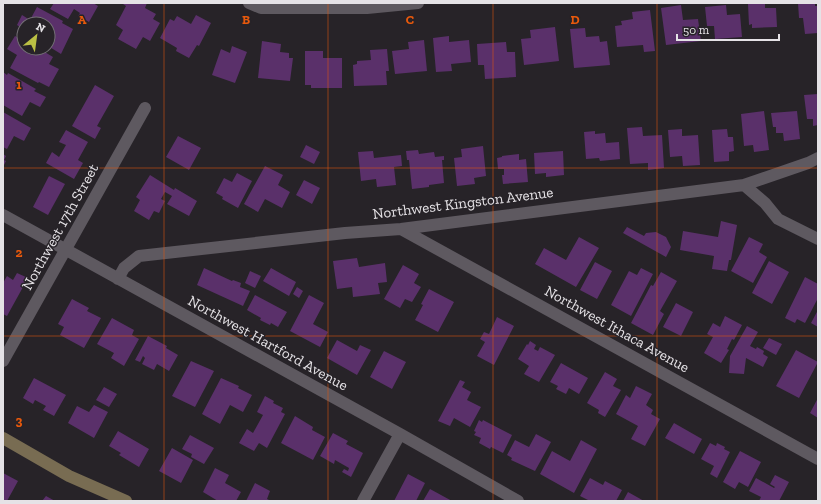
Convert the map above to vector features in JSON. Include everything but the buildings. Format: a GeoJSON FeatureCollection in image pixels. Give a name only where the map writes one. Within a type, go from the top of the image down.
{"type":"FeatureCollection","features":[{"type":"Feature","properties":{"kind":"street"},"geometry":{"type":"LineString","coordinates":[[249,3],[261,8],[367,8],[418,3]]}},
{"type":"Feature","properties":{"kind":"street","name":"Northwest 17th Street"},"geometry":{"type":"LineString","coordinates":[[3,361],[145,108]]}},
{"type":"Feature","properties":{"kind":"street","name":"Northwest Kingston Avenue"},"geometry":{"type":"LineString","coordinates":[[118,279],[124,268],[140,256],[345,233],[401,229],[744,185],[808,163],[818,158]]}},
{"type":"Feature","properties":{"kind":"street"},"geometry":{"type":"LineString","coordinates":[[744,185],[765,204],[778,219],[818,239]]}},
{"type":"Feature","properties":{"kind":"street","name":"Northwest Hartford Avenue"},"geometry":{"type":"LineString","coordinates":[[3,215],[400,434],[518,501]]}},
{"type":"Feature","properties":{"kind":"street","name":"Northwest Ithaca Avenue"},"geometry":{"type":"LineString","coordinates":[[401,229],[818,459]]}},
{"type":"Feature","properties":{"kind":"street"},"geometry":{"type":"LineString","coordinates":[[363,501],[400,434]]}},
{"type":"Feature","properties":{"kind":"street"},"geometry":{"type":"LineString","coordinates":[[3,438],[69,476],[126,501]]}}]}
